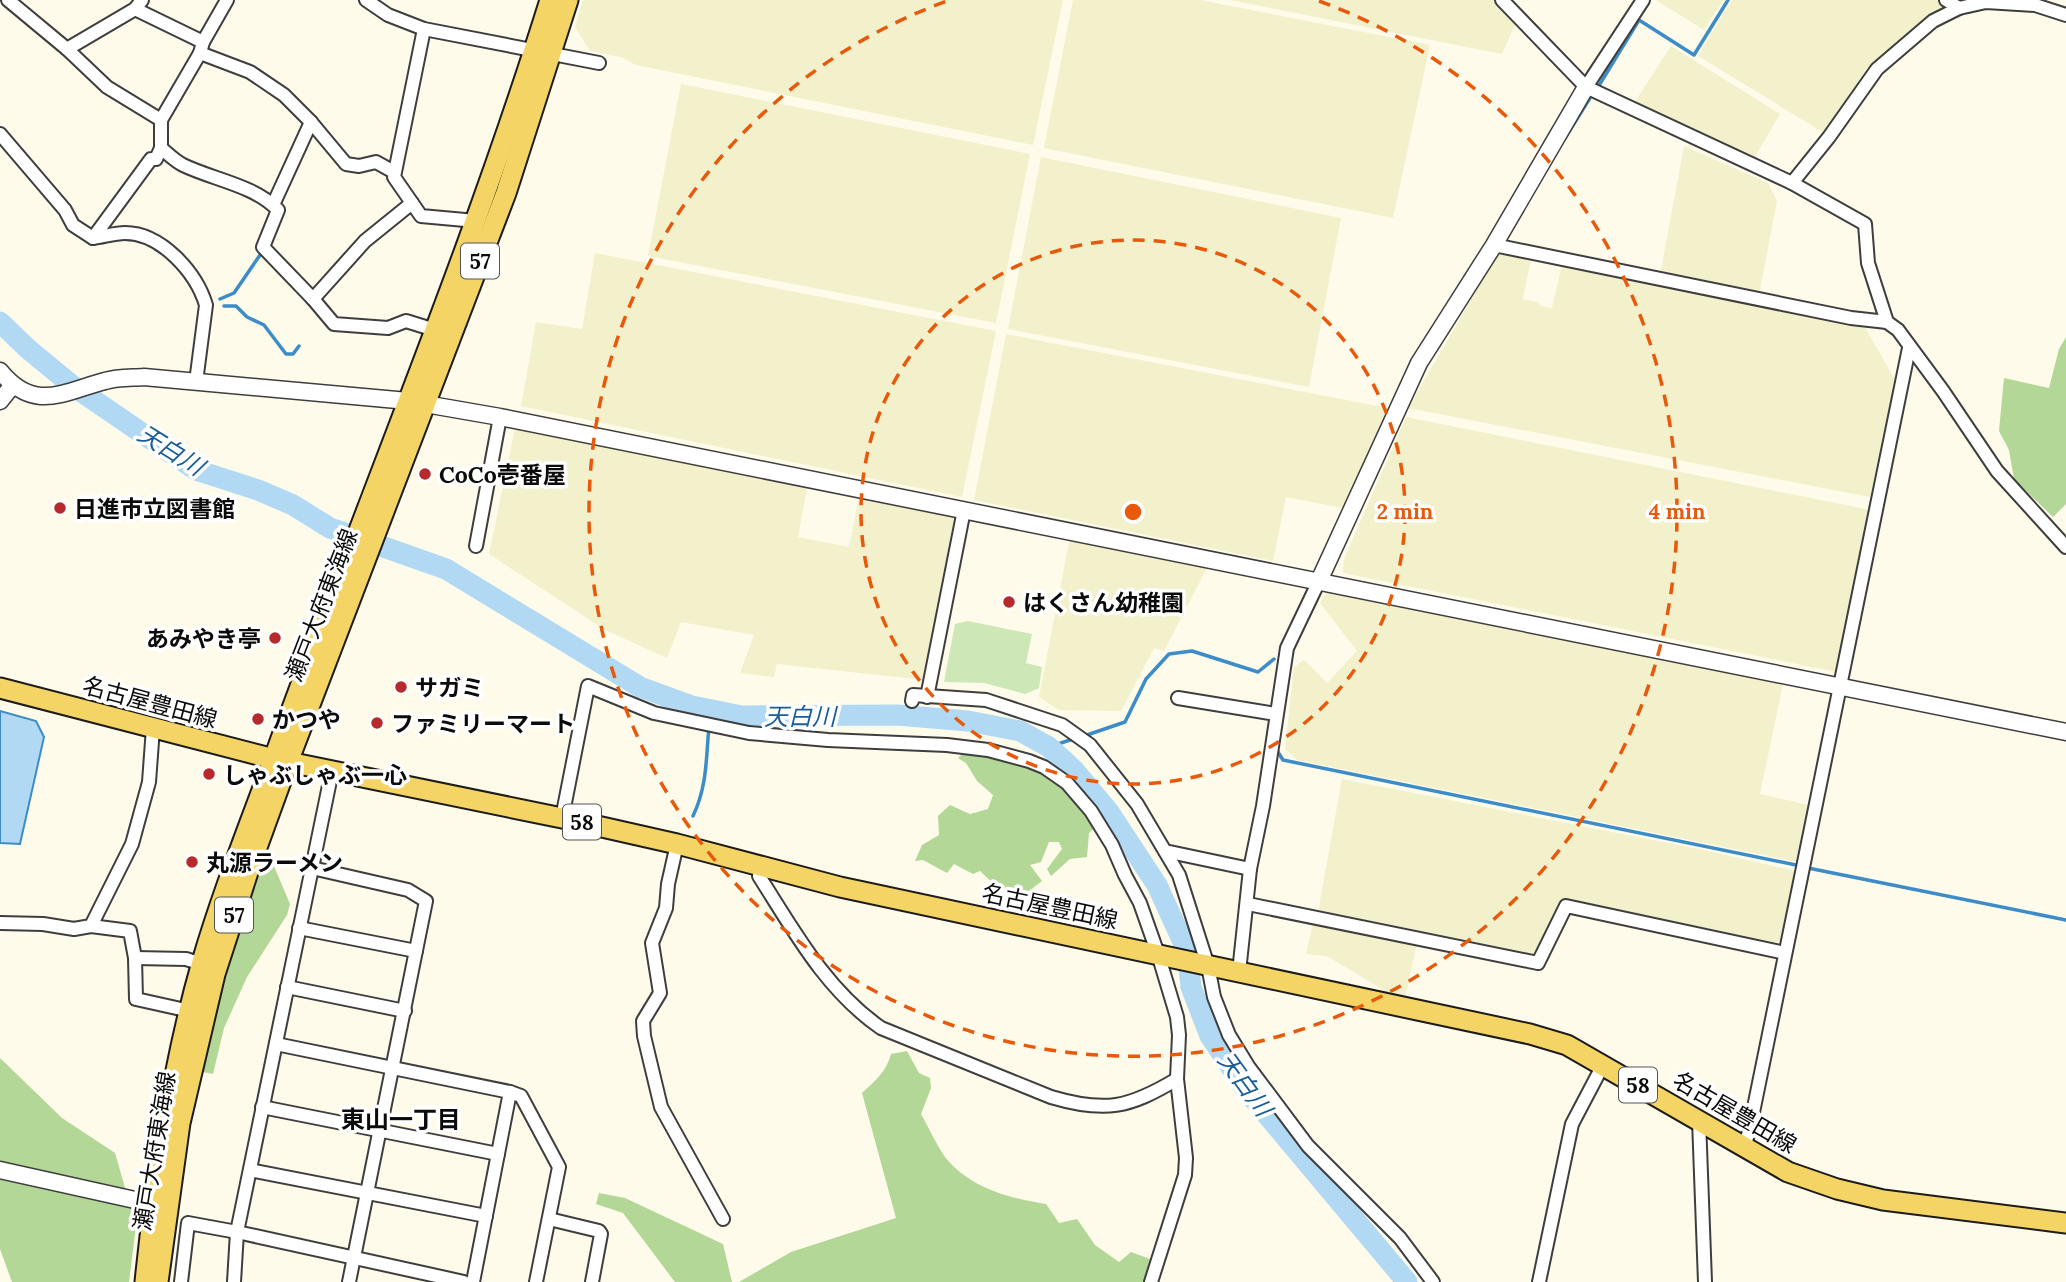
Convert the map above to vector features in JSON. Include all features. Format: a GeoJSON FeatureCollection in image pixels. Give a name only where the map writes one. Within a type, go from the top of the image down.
{"type":"FeatureCollection","features":[{"type":"Feature","properties":{"kind":"main road","name":"瀬戸大府東海線"},"geometry":{"type":"LineString","coordinates":[[158,1282],[180,1123],[215,974],[281,760],[417,402],[506,193],[542,53],[550,0]]}},
{"type":"Feature","properties":{"kind":"main road","name":"瀬戸大府東海線"},"geometry":{"type":"LineString","coordinates":[[417,402],[435,330],[542,53],[568,0]]}},
{"type":"Feature","properties":{"kind":"main road","name":"名古屋豊田線"},"geometry":{"type":"LineString","coordinates":[[0,688],[281,760],[677,844],[840,887],[1530,1034],[1567,1045],[1788,1172],[1836,1189],[1883,1200],[2066,1223]]}},
{"type":"Feature","properties":{"kind":"main road","name":"瀬戸大府東海線"},"geometry":{"type":"LineString","coordinates":[[145,1282],[166,1116],[202,964],[234,862],[281,760]]}},
{"type":"Feature","properties":{"kind":"street"},"geometry":{"type":"LineString","coordinates":[[93,238],[151,159],[156,159],[161,148],[160,120],[227,0]]}},
{"type":"Feature","properties":{"kind":"street"},"geometry":{"type":"LineString","coordinates":[[366,0],[388,15],[424,29],[599,63]]}},
{"type":"Feature","properties":{"kind":"street"},"geometry":{"type":"LineString","coordinates":[[1502,0],[1587,87],[1792,183],[1866,224],[1868,263],[1887,322]]}},
{"type":"Feature","properties":{"kind":"street"},"geometry":{"type":"LineString","coordinates":[[1239,972],[1250,870],[1263,806],[1287,648],[1419,363],[1643,0]]}},
{"type":"Feature","properties":{"kind":"street"},"geometry":{"type":"LineString","coordinates":[[1947,0],[1959,8]]}},
{"type":"Feature","properties":{"kind":"street"},"geometry":{"type":"LineString","coordinates":[[12,1],[107,87],[160,120]]}},
{"type":"Feature","properties":{"kind":"street"},"geometry":{"type":"LineString","coordinates":[[1792,183],[1829,137],[1877,69],[1933,21],[1959,8],[1986,2],[2035,5],[2066,15]]}},
{"type":"Feature","properties":{"kind":"street"},"geometry":{"type":"LineString","coordinates":[[67,49],[138,5],[201,48],[250,72],[284,95],[346,164],[359,166],[376,162],[394,172]]}},
{"type":"Feature","properties":{"kind":"street"},"geometry":{"type":"LineString","coordinates":[[424,29],[394,177],[421,216],[476,221]]}},
{"type":"Feature","properties":{"kind":"street"},"geometry":{"type":"LineString","coordinates":[[273,205],[311,122]]}},
{"type":"Feature","properties":{"kind":"street"},"geometry":{"type":"LineString","coordinates":[[0,134],[65,210],[73,225],[93,238],[126,233],[158,242],[184,267],[202,293],[206,305],[196,382]]}},
{"type":"Feature","properties":{"kind":"street"},"geometry":{"type":"LineString","coordinates":[[161,148],[180,164],[234,183],[278,210],[263,247],[334,324],[388,328],[407,321],[435,330]]}},
{"type":"Feature","properties":{"kind":"street"},"geometry":{"type":"LineString","coordinates":[[313,299],[365,241],[412,203]]}},
{"type":"Feature","properties":{"kind":"street"},"geometry":{"type":"LineString","coordinates":[[1494,245],[1851,318],[1887,322],[1898,330],[1997,471],[2066,547]]}},
{"type":"Feature","properties":{"kind":"street"},"geometry":{"type":"LineString","coordinates":[[1744,1146],[1909,348]]}},
{"type":"Feature","properties":{"kind":"street"},"geometry":{"type":"LineString","coordinates":[[0,372],[12,386],[37,397],[51,398],[109,379],[144,377],[417,402],[2066,732]]}},
{"type":"Feature","properties":{"kind":"street"},"geometry":{"type":"LineString","coordinates":[[0,401],[12,386]]}},
{"type":"Feature","properties":{"kind":"street"},"geometry":{"type":"LineString","coordinates":[[476,546],[500,417]]}},
{"type":"Feature","properties":{"kind":"street"},"geometry":{"type":"LineString","coordinates":[[927,696],[964,510]]}},
{"type":"Feature","properties":{"kind":"street"},"geometry":{"type":"LineString","coordinates":[[562,818],[587,686],[654,713],[749,733],[828,740],[947,745],[1010,755],[1056,775],[1077,793],[1112,845],[1161,955],[1177,1017],[1180,1062],[1177,1079],[1186,1158],[1185,1175],[1151,1282]]}},
{"type":"Feature","properties":{"kind":"street"},"geometry":{"type":"LineString","coordinates":[[912,701],[913,695],[986,700],[1062,725],[1090,745],[1124,785],[1179,875],[1214,997],[1248,1066],[1308,1146],[1400,1238],[1433,1282]]}},
{"type":"Feature","properties":{"kind":"street"},"geometry":{"type":"LineString","coordinates":[[1178,698],[1276,713]]}},
{"type":"Feature","properties":{"kind":"street"},"geometry":{"type":"LineString","coordinates":[[91,926],[132,844],[149,782],[153,728]]}},
{"type":"Feature","properties":{"kind":"street"},"geometry":{"type":"LineString","coordinates":[[234,1282],[237,1232],[332,771]]}},
{"type":"Feature","properties":{"kind":"street"},"geometry":{"type":"LineString","coordinates":[[677,844],[666,908],[652,943],[660,993],[644,1017],[644,1036],[661,1107],[723,1219]]}},
{"type":"Feature","properties":{"kind":"street"},"geometry":{"type":"LineString","coordinates":[[1165,851],[1250,870]]}},
{"type":"Feature","properties":{"kind":"street"},"geometry":{"type":"LineString","coordinates":[[760,867],[759,876],[814,962],[859,1013],[881,1028],[1051,1097],[1080,1105],[1126,1104],[1146,1098],[1177,1079]]}},
{"type":"Feature","properties":{"kind":"street"},"geometry":{"type":"LineString","coordinates":[[312,868],[408,890],[426,901],[349,1282]]}},
{"type":"Feature","properties":{"kind":"street"},"geometry":{"type":"LineString","coordinates":[[1248,904],[1538,963],[1566,906],[1785,953]]}},
{"type":"Feature","properties":{"kind":"street"},"geometry":{"type":"LineString","coordinates":[[0,923],[43,924],[74,929],[91,926],[130,931],[135,958],[136,999],[190,1012]]}},
{"type":"Feature","properties":{"kind":"street"},"geometry":{"type":"LineString","coordinates":[[299,928],[416,951]]}},
{"type":"Feature","properties":{"kind":"street"},"geometry":{"type":"LineString","coordinates":[[135,958],[186,959],[202,964]]}},
{"type":"Feature","properties":{"kind":"street"},"geometry":{"type":"LineString","coordinates":[[287,987],[405,1012]]}},
{"type":"Feature","properties":{"kind":"street"},"geometry":{"type":"LineString","coordinates":[[276,1044],[521,1096],[559,1167],[536,1282]]}},
{"type":"Feature","properties":{"kind":"street"},"geometry":{"type":"LineString","coordinates":[[1539,1282],[1572,1124],[1603,1065]]}},
{"type":"Feature","properties":{"kind":"street"},"geometry":{"type":"LineString","coordinates":[[473,1282],[510,1092]]}},
{"type":"Feature","properties":{"kind":"street"},"geometry":{"type":"LineString","coordinates":[[262,1107],[498,1154]]}},
{"type":"Feature","properties":{"kind":"street"},"geometry":{"type":"LineString","coordinates":[[1699,1119],[1706,1282]]}},
{"type":"Feature","properties":{"kind":"street"},"geometry":{"type":"LineString","coordinates":[[0,1170],[153,1204]]}},
{"type":"Feature","properties":{"kind":"street"},"geometry":{"type":"LineString","coordinates":[[250,1170],[486,1216]]}},
{"type":"Feature","properties":{"kind":"street"},"geometry":{"type":"LineString","coordinates":[[549,1219],[599,1231],[601,1234],[592,1282]]}},
{"type":"Feature","properties":{"kind":"street"},"geometry":{"type":"LineString","coordinates":[[181,1282],[188,1223],[355,1258],[412,1276],[464,1282]]}},
{"type":"Feature","properties":{"kind":"shaded area"},"geometry":{"type":"Polygon","coordinates":[[[583,0],[1063,0],[1033,145],[636,65],[621,57],[590,51],[575,27],[583,0]]]}},
{"type":"Feature","properties":{"kind":"shaded area"},"geometry":{"type":"Polygon","coordinates":[[[1073,0],[1200,0],[1430,45],[1393,218],[1044,148],[1073,0]]]}},
{"type":"Feature","properties":{"kind":"shaded area"},"geometry":{"type":"Polygon","coordinates":[[[1230,0],[1497,0],[1517,20],[1502,54],[1230,0]]]}},
{"type":"Feature","properties":{"kind":"shaded area"},"geometry":{"type":"Polygon","coordinates":[[[1656,0],[1723,0],[1704,30],[1656,0]]]}},
{"type":"Feature","properties":{"kind":"shaded area"},"geometry":{"type":"Polygon","coordinates":[[[1732,0],[1939,0],[1948,5],[1866,69],[1824,133],[1698,56],[1732,0]]]}},
{"type":"Feature","properties":{"kind":"shaded area"},"geometry":{"type":"Polygon","coordinates":[[[1671,46],[1780,114],[1753,160],[1633,105],[1671,46]]]}},
{"type":"Feature","properties":{"kind":"shaded area"},"geometry":{"type":"Polygon","coordinates":[[[681,84],[1030,154],[996,323],[648,256],[681,84]]]}},
{"type":"Feature","properties":{"kind":"shaded area"},"geometry":{"type":"Polygon","coordinates":[[[1684,146],[1768,183],[1777,201],[1759,295],[1660,275],[1684,146]]]}},
{"type":"Feature","properties":{"kind":"shaded area"},"geometry":{"type":"Polygon","coordinates":[[[1041,157],[1341,218],[1309,387],[1008,329],[1041,157]]]}},
{"type":"Feature","properties":{"kind":"shaded area"},"geometry":{"type":"Polygon","coordinates":[[[1499,252],[1531,259],[1523,299],[1538,302],[1541,306],[1552,308],[1562,264],[1864,326],[1896,381],[1870,497],[1408,408],[1499,252]]]}},
{"type":"Feature","properties":{"kind":"shaded area"},"geometry":{"type":"Polygon","coordinates":[[[595,253],[996,331],[962,497],[521,406],[536,322],[582,329],[595,253]]]}},
{"type":"Feature","properties":{"kind":"shaded area"},"geometry":{"type":"Polygon","coordinates":[[[1006,334],[1388,408],[1343,508],[1286,497],[1273,561],[974,500],[1006,334]]]}},
{"type":"Feature","properties":{"kind":"shaded area"},"geometry":{"type":"Polygon","coordinates":[[[1406,417],[1870,510],[1837,672],[1343,573],[1344,559],[1406,417]]]}},
{"type":"Feature","properties":{"kind":"shaded area"},"geometry":{"type":"Polygon","coordinates":[[[515,428],[807,488],[798,537],[849,547],[859,497],[958,517],[925,680],[777,664],[774,677],[740,673],[754,635],[681,622],[667,658],[605,630],[489,554],[515,428]]]}},
{"type":"Feature","properties":{"kind":"shaded area"},"geometry":{"type":"Polygon","coordinates":[[[1070,537],[1208,566],[1164,651],[1154,648],[1121,711],[1059,710],[1039,697],[1070,537]]]}},
{"type":"Feature","properties":{"kind":"shaded area"},"geometry":{"type":"Polygon","coordinates":[[[1330,591],[1783,684],[1760,794],[1809,805],[1798,862],[1297,760],[1285,749],[1294,667],[1304,660],[1327,683],[1357,651],[1320,603],[1330,591]]]}},
{"type":"Feature","properties":{"kind":"shaded area"},"geometry":{"type":"Polygon","coordinates":[[[1342,779],[1699,849],[1795,871],[1781,941],[1772,944],[1563,901],[1535,958],[1318,912],[1342,779]]]}},
{"type":"Feature","properties":{"kind":"shaded area"},"geometry":{"type":"Polygon","coordinates":[[[1313,922],[1417,943],[1405,998],[1385,991],[1327,956],[1306,954],[1313,922]]]}},
{"type":"Feature","properties":{"kind":"green space"},"geometry":{"type":"Polygon","coordinates":[[[2066,337],[2066,504],[2053,517],[2014,479],[2009,450],[1999,431],[2004,378],[2049,388],[2059,349],[2066,337]]]}},
{"type":"Feature","properties":{"kind":"green space"},"geometry":{"type":"Polygon","coordinates":[[[968,621],[1032,634],[1026,663],[1042,667],[1039,688],[1025,694],[984,683],[944,682],[955,624],[968,621]]]}},
{"type":"Feature","properties":{"kind":"green space"},"geometry":{"type":"Polygon","coordinates":[[[962,754],[1009,759],[1056,778],[1097,825],[1089,833],[1087,857],[1070,859],[1051,876],[1047,869],[1062,849],[1059,842],[1049,842],[1041,862],[1030,865],[1042,881],[1021,897],[998,888],[980,871],[973,874],[954,864],[947,873],[923,860],[915,861],[922,845],[939,835],[938,816],[950,805],[970,814],[988,809],[993,795],[977,781],[966,763],[958,758],[962,754]]]}},
{"type":"Feature","properties":{"kind":"green space"},"geometry":{"type":"Polygon","coordinates":[[[268,852],[290,904],[287,915],[247,977],[224,1028],[213,1074],[203,1072],[230,959],[264,854],[268,852]]]}},
{"type":"Feature","properties":{"kind":"green space"},"geometry":{"type":"Polygon","coordinates":[[[907,1051],[919,1073],[930,1078],[931,1088],[921,1114],[945,1157],[955,1168],[991,1190],[1046,1204],[1059,1223],[1077,1219],[1095,1245],[1119,1262],[1131,1252],[1153,1260],[1145,1282],[739,1282],[791,1252],[896,1218],[862,1093],[883,1071],[891,1054],[907,1051]]]}},
{"type":"Feature","properties":{"kind":"green space"},"geometry":{"type":"Polygon","coordinates":[[[0,1058],[62,1118],[115,1153],[136,1226],[129,1282],[12,1282],[0,1249],[0,1058]]]}},
{"type":"Feature","properties":{"kind":"green space"},"geometry":{"type":"Polygon","coordinates":[[[599,1193],[625,1198],[723,1244],[732,1282],[675,1282],[623,1213],[596,1204],[599,1193]]]}},
{"type":"Feature","properties":{"kind":"water"},"geometry":{"type":"Polygon","coordinates":[[[0,711],[36,721],[44,737],[20,844],[0,843],[0,711]]]}},
{"type":"Feature","properties":{"kind":"waterway"},"geometry":{"type":"LineString","coordinates":[[1598,87],[1639,20],[1694,55],[1728,0]]}},
{"type":"Feature","properties":{"kind":"waterway"},"geometry":{"type":"LineString","coordinates":[[1565,138],[1590,98]]}},
{"type":"Feature","properties":{"kind":"waterway"},"geometry":{"type":"LineString","coordinates":[[220,299],[234,293],[260,255]]}},
{"type":"Feature","properties":{"kind":"waterway"},"geometry":{"type":"LineString","coordinates":[[224,306],[236,306],[247,317],[264,325],[286,354],[293,354],[299,346]]}},
{"type":"Feature","properties":{"kind":"waterway","name":"天白川"},"geometry":{"type":"LineString","coordinates":[[0,322],[73,386],[196,470],[258,490],[293,505],[330,528],[446,569],[640,687],[692,706],[742,716],[897,715],[968,721],[1020,731],[1049,747],[1074,770],[1109,812],[1157,885],[1187,951],[1191,987],[1210,1036],[1247,1091],[1407,1282]]}},
{"type":"Feature","properties":{"kind":"waterway"},"geometry":{"type":"LineString","coordinates":[[1084,736],[1125,722],[1146,679],[1169,654],[1192,651],[1258,672],[1274,659]]}},
{"type":"Feature","properties":{"kind":"waterway"},"geometry":{"type":"LineString","coordinates":[[693,816],[705,777],[711,710]]}},
{"type":"Feature","properties":{"kind":"waterway"},"geometry":{"type":"LineString","coordinates":[[1049,747],[1076,738]]}},
{"type":"Feature","properties":{"kind":"waterway"},"geometry":{"type":"LineString","coordinates":[[1276,749],[1283,760],[1796,865]]}},
{"type":"Feature","properties":{"kind":"waterway"},"geometry":{"type":"LineString","coordinates":[[1808,868],[2066,920]]}},
{"type":"Feature","properties":{"kind":"place","name":"CoCo壱番屋"},"geometry":{"type":"Point","coordinates":[425,474]}},
{"type":"Feature","properties":{"kind":"place","name":"日進市立図書館"},"geometry":{"type":"Point","coordinates":[60,508]}},
{"type":"Feature","properties":{"kind":"place","name":"はくさん幼稚園"},"geometry":{"type":"Point","coordinates":[1009,602]}},
{"type":"Feature","properties":{"kind":"place","name":"あみやき亭"},"geometry":{"type":"Point","coordinates":[275,638]}},
{"type":"Feature","properties":{"kind":"place","name":"サガミ"},"geometry":{"type":"Point","coordinates":[401,687]}},
{"type":"Feature","properties":{"kind":"place","name":"かつや"},"geometry":{"type":"Point","coordinates":[258,719]}},
{"type":"Feature","properties":{"kind":"place","name":"ファミリーマート"},"geometry":{"type":"Point","coordinates":[377,723]}},
{"type":"Feature","properties":{"kind":"place","name":"しゃぶしゃぶ一心"},"geometry":{"type":"Point","coordinates":[209,774]}},
{"type":"Feature","properties":{"kind":"place","name":"丸源ラーメン"},"geometry":{"type":"Point","coordinates":[192,862]}},
{"type":"Feature","properties":{"kind":"district","name":"東山一丁目"},"geometry":{"type":"Point","coordinates":[401,1119]}}]}
